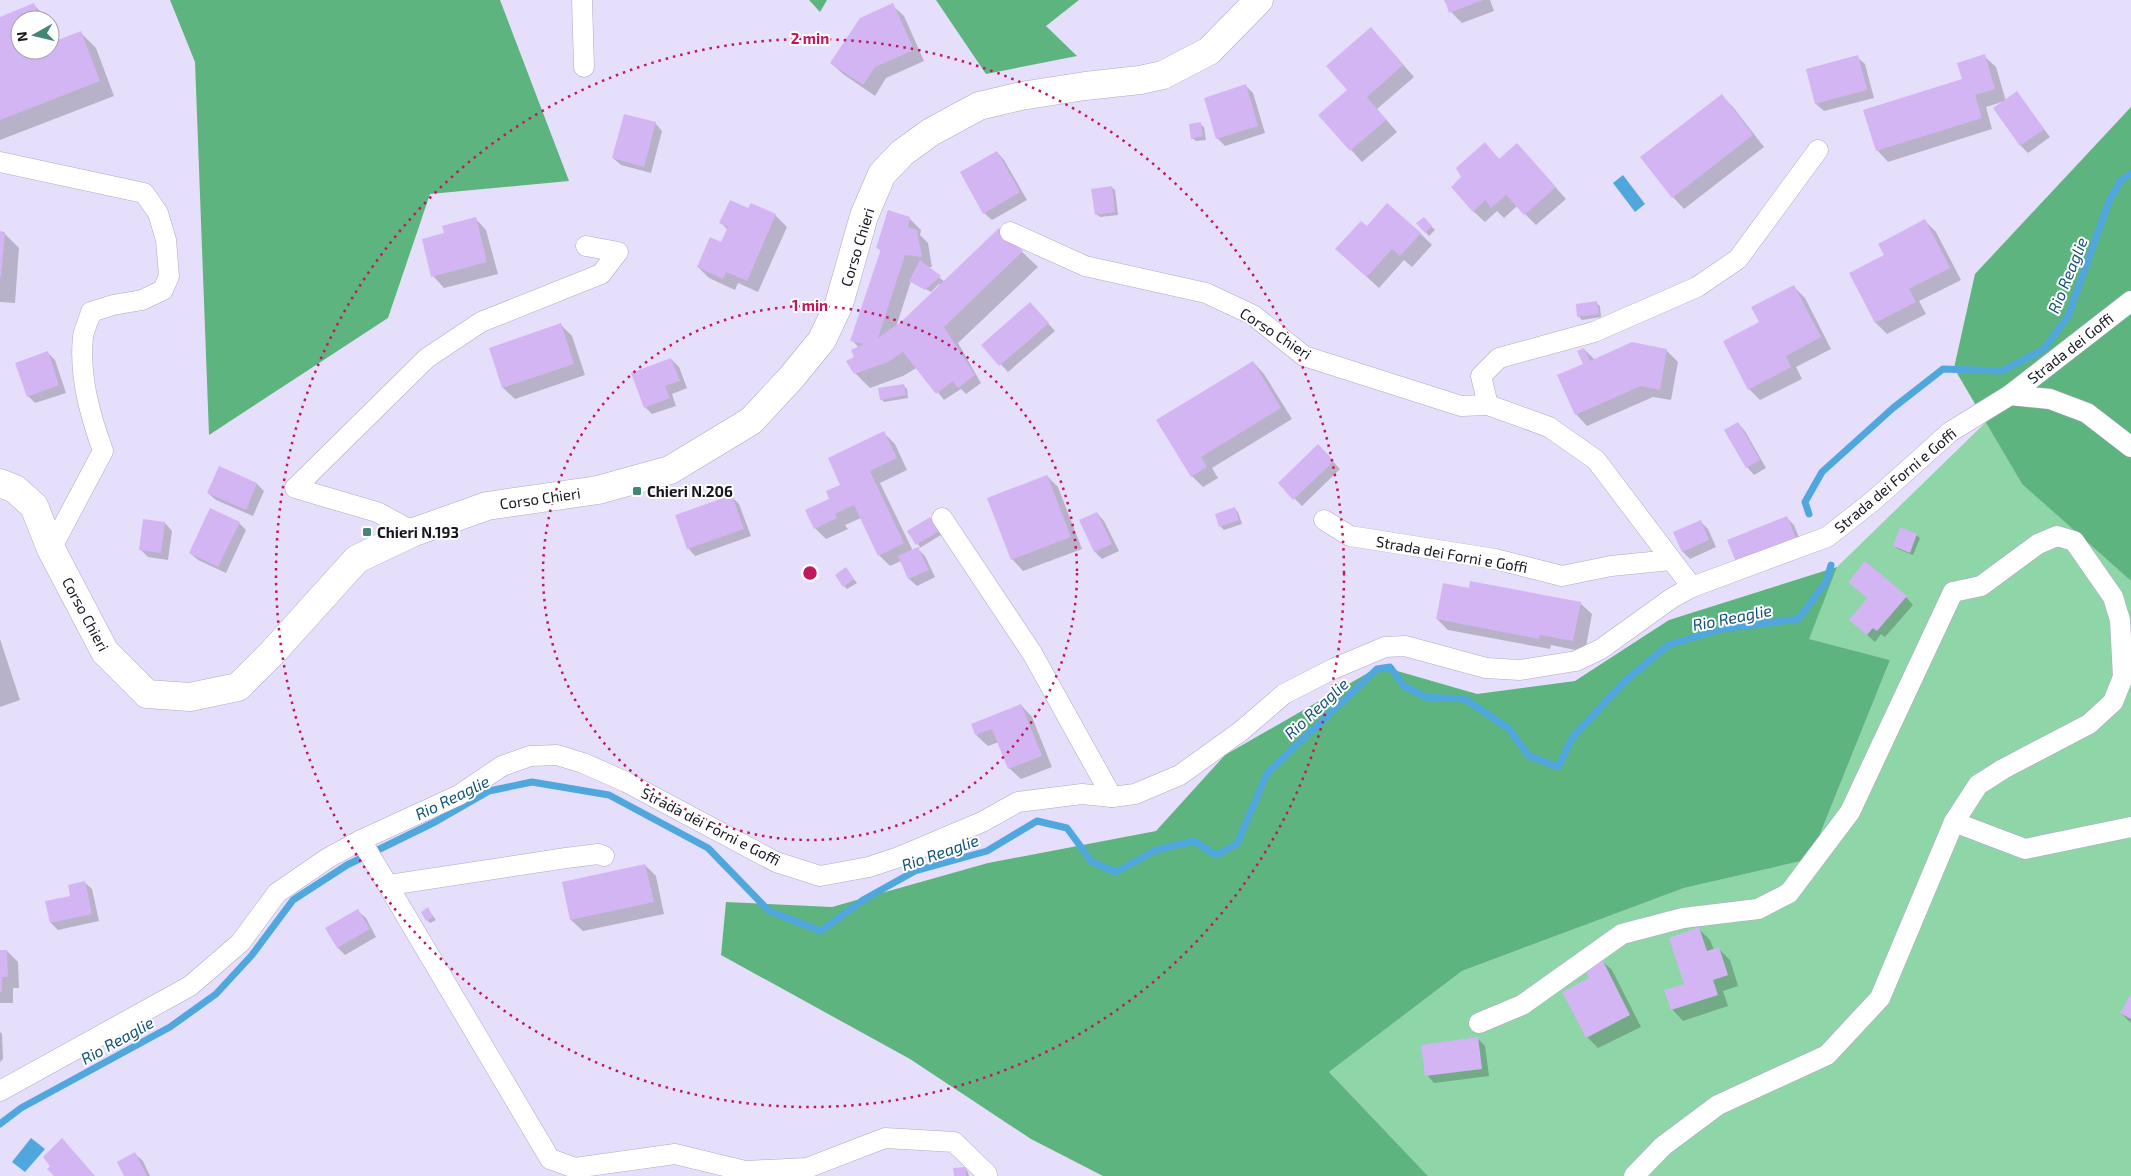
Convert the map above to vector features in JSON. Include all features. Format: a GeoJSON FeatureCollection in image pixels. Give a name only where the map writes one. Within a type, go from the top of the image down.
{"type":"FeatureCollection","features":[{"type":"Feature","properties":{"kind":"main road","name":"Corso Chieri"},"geometry":{"type":"LineString","coordinates":[[0,483],[15,489],[34,506],[51,550],[104,652],[147,694],[190,697],[238,687],[274,652],[357,559],[414,532],[486,506],[598,490],[670,470],[751,421],[822,340],[839,304],[864,216],[882,174],[902,153],[931,132],[979,106],[1021,96],[1140,80],[1163,75],[1209,51],[1259,0]]}},
{"type":"Feature","properties":{"kind":"street"},"geometry":{"type":"LineString","coordinates":[[582,0],[584,67]]}},
{"type":"Feature","properties":{"kind":"street"},"geometry":{"type":"LineString","coordinates":[[1692,587],[1596,460],[1549,427],[1488,406],[1481,376],[1499,358],[1594,332],[1697,287],[1738,259],[1818,150]]}},
{"type":"Feature","properties":{"kind":"street"},"geometry":{"type":"LineString","coordinates":[[0,162],[144,193],[158,213],[166,240],[169,276],[163,290],[142,300],[113,305],[92,312],[83,336],[84,380],[94,424],[103,451],[51,550]]}},
{"type":"Feature","properties":{"kind":"street","name":"Corso Chieri"},"geometry":{"type":"LineString","coordinates":[[1010,232],[1085,266],[1206,293],[1253,315],[1304,356],[1461,406],[1488,406]]}},
{"type":"Feature","properties":{"kind":"street"},"geometry":{"type":"LineString","coordinates":[[414,532],[377,512],[295,488],[427,358],[481,322],[601,274],[618,252],[586,246]]}},
{"type":"Feature","properties":{"kind":"street","name":"Strada dei Goffi"},"geometry":{"type":"LineString","coordinates":[[2010,395],[2131,301]]}},
{"type":"Feature","properties":{"kind":"street"},"geometry":{"type":"LineString","coordinates":[[2010,395],[2050,399],[2087,413],[2131,447]]}},
{"type":"Feature","properties":{"kind":"street","name":"Strada dei Forni e Goffi"},"geometry":{"type":"LineString","coordinates":[[0,1090],[190,986],[240,944],[277,893],[328,858],[459,795],[502,766],[530,756],[557,755],[583,763],[626,782],[776,862],[820,876],[869,867],[899,857],[982,822],[1018,802],[1082,794],[1112,797],[1134,794],[1180,775],[1241,731],[1284,694],[1332,669],[1385,646],[1405,646],[1486,668],[1520,670],[1576,661],[1601,649],[1672,598],[1692,587],[1827,537],[1874,501],[1950,432],[2010,395]]}},
{"type":"Feature","properties":{"kind":"street"},"geometry":{"type":"LineString","coordinates":[[942,518],[1032,653],[1112,797]]}},
{"type":"Feature","properties":{"kind":"street","name":"Strada dei Forni e Goffi"},"geometry":{"type":"LineString","coordinates":[[1324,520],[1350,536],[1495,559],[1562,576],[1611,566],[1671,560]]}},
{"type":"Feature","properties":{"kind":"street"},"geometry":{"type":"LineString","coordinates":[[1479,1023],[1522,1005],[1622,934],[1683,918],[1758,909],[1789,894],[1850,812],[1953,592],[1981,586],[2038,544],[2057,536],[2074,541],[2113,597],[2120,620],[2123,677],[2113,702],[2089,724],[2003,769],[1978,785],[1954,822],[1880,998],[1827,1055],[1718,1105],[1663,1146],[1634,1176]]}},
{"type":"Feature","properties":{"kind":"street"},"geometry":{"type":"LineString","coordinates":[[1954,822],[2025,849],[2131,827]]}},
{"type":"Feature","properties":{"kind":"street"},"geometry":{"type":"LineString","coordinates":[[362,842],[550,1159],[576,1168],[676,1154],[745,1171],[807,1168],[885,1138],[954,1142],[988,1174]]}},
{"type":"Feature","properties":{"kind":"street"},"geometry":{"type":"LineString","coordinates":[[384,877],[595,854],[604,856]]}},
{"type":"Feature","properties":{"kind":"green space"},"geometry":{"type":"Polygon","coordinates":[[[170,0],[500,0],[569,181],[430,194],[388,318],[209,435],[195,62],[170,0]]]}},
{"type":"Feature","properties":{"kind":"green space"},"geometry":{"type":"Polygon","coordinates":[[[809,0],[827,0],[820,12],[809,0]]]}},
{"type":"Feature","properties":{"kind":"green space"},"geometry":{"type":"Polygon","coordinates":[[[936,0],[1079,0],[1046,26],[1077,56],[986,74],[936,0]]]}},
{"type":"Feature","properties":{"kind":"green space"},"geometry":{"type":"Polygon","coordinates":[[[2131,107],[2131,581],[2022,484],[1954,368],[1975,274],[2131,107]]]}},
{"type":"Feature","properties":{"kind":"green space"},"geometry":{"type":"Polygon","coordinates":[[[1986,422],[2022,484],[2131,581],[2131,1176],[1428,1176],[1329,1072],[1462,971],[1684,888],[1810,859],[1890,660],[1808,639],[1837,567],[1986,422]]]}},
{"type":"Feature","properties":{"kind":"green space"},"geometry":{"type":"Polygon","coordinates":[[[1837,567],[1809,639],[1890,660],[1810,859],[1684,888],[1462,971],[1329,1072],[1428,1176],[1103,1176],[1031,1139],[910,1059],[721,955],[726,902],[832,907],[988,863],[1156,831],[1225,755],[1380,666],[1477,694],[1575,681],[1669,620],[1837,567]]]}},
{"type":"Feature","properties":{"kind":"water"},"geometry":{"type":"Polygon","coordinates":[[[1623,175],[1645,204],[1635,212],[1613,183],[1623,175]]]}},
{"type":"Feature","properties":{"kind":"water"},"geometry":{"type":"Polygon","coordinates":[[[31,1138],[45,1149],[25,1172],[12,1162],[31,1138]]]}},
{"type":"Feature","properties":{"kind":"building"},"geometry":{"type":"Polygon","coordinates":[[[1445,0],[1483,0],[1449,13],[1445,0]]]}},
{"type":"Feature","properties":{"kind":"building"},"geometry":{"type":"Polygon","coordinates":[[[34,3],[36,10],[17,10],[34,3]]]}},
{"type":"Feature","properties":{"kind":"building"},"geometry":{"type":"Polygon","coordinates":[[[893,3],[914,50],[875,67],[863,85],[830,63],[860,18],[893,3]]]}},
{"type":"Feature","properties":{"kind":"building"},"geometry":{"type":"Polygon","coordinates":[[[10,13],[10,60],[60,60],[60,39],[81,31],[100,81],[0,120],[0,17],[10,13]]]}},
{"type":"Feature","properties":{"kind":"building"},"geometry":{"type":"Polygon","coordinates":[[[1371,27],[1403,65],[1367,97],[1386,120],[1350,151],[1318,115],[1347,90],[1326,66],[1371,27]]]}},
{"type":"Feature","properties":{"kind":"building"},"geometry":{"type":"Polygon","coordinates":[[[1985,54],[1995,89],[1975,95],[1982,118],[1876,151],[1863,110],[1962,79],[1957,63],[1985,54]]]}},
{"type":"Feature","properties":{"kind":"building"},"geometry":{"type":"Polygon","coordinates":[[[1858,55],[1867,90],[1815,104],[1806,69],[1858,55]]]}},
{"type":"Feature","properties":{"kind":"building"},"geometry":{"type":"Polygon","coordinates":[[[1246,84],[1258,126],[1216,139],[1204,98],[1246,84]]]}},
{"type":"Feature","properties":{"kind":"building"},"geometry":{"type":"Polygon","coordinates":[[[2017,91],[2044,129],[2020,146],[1993,108],[2017,91]]]}},
{"type":"Feature","properties":{"kind":"building"},"geometry":{"type":"Polygon","coordinates":[[[1722,94],[1753,135],[1672,198],[1640,157],[1722,94]]]}},
{"type":"Feature","properties":{"kind":"building"},"geometry":{"type":"Polygon","coordinates":[[[624,114],[656,122],[644,167],[612,158],[624,114]]]}},
{"type":"Feature","properties":{"kind":"building"},"geometry":{"type":"Polygon","coordinates":[[[1201,122],[1203,136],[1191,139],[1189,124],[1201,122]]]}},
{"type":"Feature","properties":{"kind":"building"},"geometry":{"type":"Polygon","coordinates":[[[1485,142],[1499,159],[1517,143],[1556,187],[1524,215],[1506,195],[1491,208],[1485,200],[1473,212],[1451,187],[1461,177],[1456,168],[1485,142]]]}},
{"type":"Feature","properties":{"kind":"building"},"geometry":{"type":"Polygon","coordinates":[[[997,151],[1020,192],[983,214],[960,172],[997,151]]]}},
{"type":"Feature","properties":{"kind":"building"},"geometry":{"type":"Polygon","coordinates":[[[1112,186],[1115,212],[1095,215],[1091,189],[1112,186]]]}},
{"type":"Feature","properties":{"kind":"building"},"geometry":{"type":"Polygon","coordinates":[[[730,200],[748,208],[751,203],[776,214],[747,281],[726,272],[723,279],[697,267],[710,237],[721,242],[728,227],[719,223],[730,200]]]}},
{"type":"Feature","properties":{"kind":"building"},"geometry":{"type":"Polygon","coordinates":[[[1387,203],[1421,233],[1400,256],[1392,249],[1367,277],[1335,249],[1361,221],[1367,226],[1387,203]]]}},
{"type":"Feature","properties":{"kind":"building"},"geometry":{"type":"Polygon","coordinates":[[[888,210],[910,217],[908,227],[917,230],[922,257],[905,255],[878,338],[902,321],[999,228],[1023,251],[944,327],[975,375],[958,388],[953,381],[936,394],[903,352],[888,362],[854,374],[846,361],[854,357],[851,350],[864,344],[850,341],[881,249],[876,248],[888,210]]]}},
{"type":"Feature","properties":{"kind":"building"},"geometry":{"type":"Polygon","coordinates":[[[476,217],[487,262],[431,277],[422,239],[444,233],[442,226],[476,217]]]}},
{"type":"Feature","properties":{"kind":"building"},"geometry":{"type":"Polygon","coordinates":[[[1424,217],[1432,226],[1425,233],[1416,223],[1424,217]]]}},
{"type":"Feature","properties":{"kind":"building"},"geometry":{"type":"Polygon","coordinates":[[[1925,219],[1950,268],[1909,289],[1916,302],[1875,323],[1849,273],[1884,255],[1878,244],[1925,219]]]}},
{"type":"Feature","properties":{"kind":"building"},"geometry":{"type":"Polygon","coordinates":[[[0,231],[5,232],[1,277],[0,277],[0,231]]]}},
{"type":"Feature","properties":{"kind":"building"},"geometry":{"type":"Polygon","coordinates":[[[920,260],[941,276],[925,290],[909,281],[920,260]]]}},
{"type":"Feature","properties":{"kind":"building"},"geometry":{"type":"Polygon","coordinates":[[[1794,285],[1821,337],[1786,356],[1791,367],[1748,390],[1723,341],[1759,322],[1751,307],[1794,285]]]}},
{"type":"Feature","properties":{"kind":"building"},"geometry":{"type":"Polygon","coordinates":[[[1597,301],[1599,314],[1577,317],[1576,304],[1597,301]]]}},
{"type":"Feature","properties":{"kind":"building"},"geometry":{"type":"Polygon","coordinates":[[[1030,302],[1049,323],[999,366],[981,345],[1030,302]]]}},
{"type":"Feature","properties":{"kind":"building"},"geometry":{"type":"Polygon","coordinates":[[[561,323],[574,364],[502,388],[489,348],[561,323]]]}},
{"type":"Feature","properties":{"kind":"building"},"geometry":{"type":"Polygon","coordinates":[[[1632,342],[1667,349],[1660,390],[1641,386],[1575,415],[1557,375],[1583,364],[1577,351],[1584,348],[1590,361],[1632,342]]]}},
{"type":"Feature","properties":{"kind":"building"},"geometry":{"type":"Polygon","coordinates":[[[48,351],[59,385],[27,397],[15,363],[48,351]]]}},
{"type":"Feature","properties":{"kind":"building"},"geometry":{"type":"Polygon","coordinates":[[[671,358],[680,381],[665,386],[670,398],[644,408],[631,373],[671,358]]]}},
{"type":"Feature","properties":{"kind":"building"},"geometry":{"type":"Polygon","coordinates":[[[1253,361],[1281,408],[1201,457],[1207,467],[1191,477],[1156,420],[1253,361]]]}},
{"type":"Feature","properties":{"kind":"building"},"geometry":{"type":"Polygon","coordinates":[[[904,384],[906,395],[880,400],[878,388],[904,384]]]}},
{"type":"Feature","properties":{"kind":"building"},"geometry":{"type":"Polygon","coordinates":[[[1738,422],[1760,460],[1746,468],[1724,430],[1738,422]]]}},
{"type":"Feature","properties":{"kind":"building"},"geometry":{"type":"Polygon","coordinates":[[[884,431],[897,458],[870,471],[904,543],[878,556],[854,505],[835,514],[837,518],[814,529],[805,510],[829,499],[826,491],[840,485],[828,458],[884,431]]]}},
{"type":"Feature","properties":{"kind":"building"},"geometry":{"type":"Polygon","coordinates":[[[1318,444],[1334,461],[1293,500],[1278,483],[1318,444]]]}},
{"type":"Feature","properties":{"kind":"building"},"geometry":{"type":"Polygon","coordinates":[[[219,466],[257,483],[246,510],[207,493],[219,466]]]}},
{"type":"Feature","properties":{"kind":"building"},"geometry":{"type":"Polygon","coordinates":[[[1047,475],[1071,537],[1011,560],[987,498],[1047,475]]]}},
{"type":"Feature","properties":{"kind":"building"},"geometry":{"type":"Polygon","coordinates":[[[732,495],[744,529],[687,549],[675,515],[732,495]]]}},
{"type":"Feature","properties":{"kind":"building"},"geometry":{"type":"Polygon","coordinates":[[[1235,507],[1239,520],[1219,527],[1215,514],[1235,507]]]}},
{"type":"Feature","properties":{"kind":"building"},"geometry":{"type":"Polygon","coordinates":[[[210,508],[240,522],[218,567],[189,553],[210,508]]]}},
{"type":"Feature","properties":{"kind":"building"},"geometry":{"type":"Polygon","coordinates":[[[1097,512],[1112,544],[1094,552],[1079,520],[1097,512]]]}},
{"type":"Feature","properties":{"kind":"building"},"geometry":{"type":"Polygon","coordinates":[[[1787,516],[1798,543],[1738,567],[1727,540],[1787,516]]]}},
{"type":"Feature","properties":{"kind":"building"},"geometry":{"type":"Polygon","coordinates":[[[930,517],[939,531],[916,545],[907,531],[930,517]]]}},
{"type":"Feature","properties":{"kind":"building"},"geometry":{"type":"Polygon","coordinates":[[[143,519],[165,522],[161,553],[139,550],[143,519]]]}},
{"type":"Feature","properties":{"kind":"building"},"geometry":{"type":"Polygon","coordinates":[[[1701,520],[1709,540],[1682,552],[1673,532],[1701,520]]]}},
{"type":"Feature","properties":{"kind":"building"},"geometry":{"type":"Polygon","coordinates":[[[1900,527],[1917,534],[1910,553],[1893,546],[1900,527]]]}},
{"type":"Feature","properties":{"kind":"building"},"geometry":{"type":"Polygon","coordinates":[[[918,547],[929,570],[908,579],[898,556],[918,547]]]}},
{"type":"Feature","properties":{"kind":"building"},"geometry":{"type":"Polygon","coordinates":[[[1865,561],[1907,596],[1877,631],[1873,628],[1867,635],[1849,620],[1867,598],[1848,582],[1865,561]]]}},
{"type":"Feature","properties":{"kind":"building"},"geometry":{"type":"Polygon","coordinates":[[[846,567],[854,579],[843,587],[835,575],[846,567]]]}},
{"type":"Feature","properties":{"kind":"building"},"geometry":{"type":"Polygon","coordinates":[[[1470,581],[1581,602],[1573,641],[1540,635],[1539,639],[1436,619],[1443,583],[1469,588],[1470,581]]]}},
{"type":"Feature","properties":{"kind":"building"},"geometry":{"type":"Polygon","coordinates":[[[1021,704],[1042,756],[1008,769],[992,729],[975,735],[971,724],[1021,704]]]}},
{"type":"Feature","properties":{"kind":"building"},"geometry":{"type":"Polygon","coordinates":[[[645,864],[654,902],[570,920],[562,882],[645,864]]]}},
{"type":"Feature","properties":{"kind":"building"},"geometry":{"type":"Polygon","coordinates":[[[85,881],[92,914],[50,923],[45,901],[70,896],[68,885],[85,881]]]}},
{"type":"Feature","properties":{"kind":"building"},"geometry":{"type":"Polygon","coordinates":[[[428,907],[433,917],[426,921],[421,912],[428,907]]]}},
{"type":"Feature","properties":{"kind":"building"},"geometry":{"type":"Polygon","coordinates":[[[358,909],[370,929],[337,948],[325,928],[358,909]]]}},
{"type":"Feature","properties":{"kind":"building"},"geometry":{"type":"Polygon","coordinates":[[[1699,927],[1707,951],[1719,947],[1728,975],[1713,980],[1718,995],[1671,1010],[1664,990],[1684,984],[1669,938],[1699,927]]]}},
{"type":"Feature","properties":{"kind":"building"},"geometry":{"type":"Polygon","coordinates":[[[0,950],[7,950],[8,977],[2,977],[2,992],[0,992],[0,950]]]}},
{"type":"Feature","properties":{"kind":"building"},"geometry":{"type":"Polygon","coordinates":[[[1601,957],[1630,1015],[1586,1038],[1562,992],[1589,978],[1583,966],[1601,957]]]}},
{"type":"Feature","properties":{"kind":"building"},"geometry":{"type":"Polygon","coordinates":[[[2131,994],[2131,1019],[2120,1013],[2131,994]]]}},
{"type":"Feature","properties":{"kind":"building"},"geometry":{"type":"Polygon","coordinates":[[[1478,1037],[1482,1069],[1425,1076],[1421,1045],[1478,1037]]]}},
{"type":"Feature","properties":{"kind":"building"},"geometry":{"type":"Polygon","coordinates":[[[62,1138],[95,1176],[54,1176],[47,1169],[50,1166],[43,1157],[62,1138]]]}},
{"type":"Feature","properties":{"kind":"building"},"geometry":{"type":"Polygon","coordinates":[[[135,1152],[147,1176],[124,1176],[117,1162],[135,1152]]]}},
{"type":"Feature","properties":{"kind":"building"},"geometry":{"type":"Polygon","coordinates":[[[965,1167],[966,1176],[954,1176],[953,1168],[965,1167]]]}},
{"type":"Feature","properties":{"kind":"waterway","name":"Rio Reaglie"},"geometry":{"type":"LineString","coordinates":[[1809,514],[1805,502],[1822,472],[1893,408],[1943,369],[2002,371],[2044,349],[2068,316],[2109,201],[2121,180],[2131,174]]}},
{"type":"Feature","properties":{"kind":"waterway","name":"Rio Reaglie"},"geometry":{"type":"LineString","coordinates":[[0,1124],[21,1108],[170,1027],[216,994],[252,955],[293,900],[347,865],[435,822],[489,791],[532,782],[609,795],[708,848],[769,911],[821,931],[863,900],[915,871],[987,851],[1037,821],[1067,828],[1092,862],[1116,872],[1156,850],[1194,841],[1216,855],[1237,844],[1267,773],[1377,669],[1390,667],[1404,686],[1426,697],[1465,699],[1508,728],[1529,756],[1558,767],[1572,738],[1624,682],[1668,645],[1722,629],[1798,619],[1826,582],[1831,565]]}},
{"type":"Feature","properties":{"kind":"place","name":"Chieri N.206"},"geometry":{"type":"Point","coordinates":[637,491]}},
{"type":"Feature","properties":{"kind":"place","name":"Chieri N.193"},"geometry":{"type":"Point","coordinates":[367,532]}}]}
